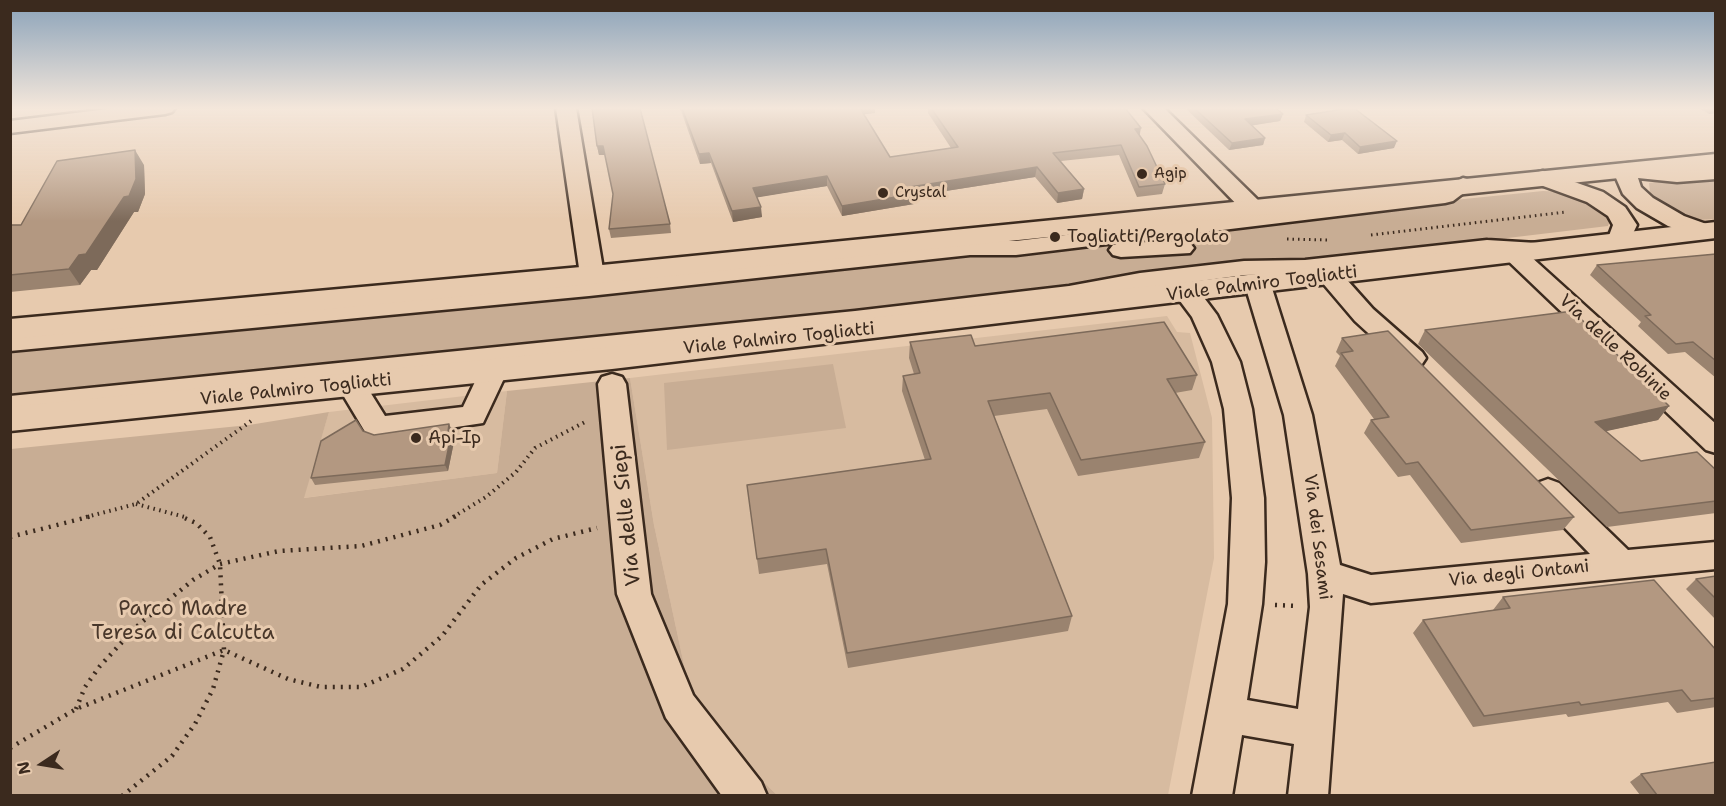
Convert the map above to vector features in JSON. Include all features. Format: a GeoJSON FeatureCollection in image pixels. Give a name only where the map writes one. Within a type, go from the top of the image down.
{"type":"FeatureCollection","features":[{"type":"Feature","properties":{"kind":"main road"},"geometry":{"type":"LineString","coordinates":[[10,328],[592,275],[1716,161]]}},
{"type":"Feature","properties":{"kind":"main road","name":"Viale Palmiro Togliatti"},"geometry":{"type":"LineString","coordinates":[[10,419],[494,370],[1258,285],[1713,231]]}},
{"type":"Feature","properties":{"kind":"street"},"geometry":{"type":"LineString","coordinates":[[572,146],[592,275]]}},
{"type":"Feature","properties":{"kind":"street"},"geometry":{"type":"LineString","coordinates":[[1191,146],[1252,207]]}},
{"type":"Feature","properties":{"kind":"street"},"geometry":{"type":"LineString","coordinates":[[1630,169],[1677,175],[1716,172]]}},
{"type":"Feature","properties":{"kind":"street","name":"Viale Palmiro Togliatti"},"geometry":{"type":"LineString","coordinates":[[1630,169],[1627,178],[1635,194],[1655,210],[1713,231]]}},
{"type":"Feature","properties":{"kind":"street"},"geometry":{"type":"LineString","coordinates":[[1543,178],[1595,197],[1617,212],[1625,225],[1619,241]]}},
{"type":"Feature","properties":{"kind":"street"},"geometry":{"type":"LineString","coordinates":[[10,342],[589,288],[970,248],[1016,248],[1445,196],[1463,185]]}},
{"type":"Feature","properties":{"kind":"street","name":"Viale Palmiro Togliatti"},"geometry":{"type":"LineString","coordinates":[[10,406],[759,330],[1069,294],[1140,281],[1244,268],[1305,267],[1487,247],[1547,249]]}},
{"type":"Feature","properties":{"kind":"street"},"geometry":{"type":"LineString","coordinates":[[1047,258],[1109,251],[1182,248]]}},
{"type":"Feature","properties":{"kind":"street","name":"Via delle Robinie"},"geometry":{"type":"LineString","coordinates":[[1514,254],[1716,442]]}},
{"type":"Feature","properties":{"kind":"street"},"geometry":{"type":"LineString","coordinates":[[1330,276],[1364,315],[1427,372]]}},
{"type":"Feature","properties":{"kind":"street","name":"Via dei Sesami"},"geometry":{"type":"LineString","coordinates":[[1258,285],[1298,415],[1318,521],[1325,574],[1327,607],[1308,795]]}},
{"type":"Feature","properties":{"kind":"street"},"geometry":{"type":"LineString","coordinates":[[1187,293],[1204,315],[1226,362],[1234,391],[1244,458],[1248,530],[1245,604],[1212,795]]}},
{"type":"Feature","properties":{"kind":"street"},"geometry":{"type":"LineString","coordinates":[[351,385],[382,421],[473,416],[494,370]]}},
{"type":"Feature","properties":{"kind":"street","name":"Via delle Siepi"},"geometry":{"type":"LineString","coordinates":[[614,399],[634,594],[679,706],[747,795]]}},
{"type":"Feature","properties":{"kind":"street"},"geometry":{"type":"LineString","coordinates":[[1528,472],[1621,564]]}},
{"type":"Feature","properties":{"kind":"street","name":"Via degli Ontani"},"geometry":{"type":"LineString","coordinates":[[1325,574],[1371,589],[1716,555]]}},
{"type":"Feature","properties":{"kind":"street"},"geometry":{"type":"LineString","coordinates":[[1225,714],[1315,730]]}},
{"type":"Feature","properties":{"kind":"path"},"geometry":{"type":"LineString","coordinates":[[1359,237],[1568,212]]}},
{"type":"Feature","properties":{"kind":"path"},"geometry":{"type":"LineString","coordinates":[[1279,239],[1336,239]]}},
{"type":"Feature","properties":{"kind":"path"},"geometry":{"type":"LineString","coordinates":[[76,709],[85,687],[100,666],[136,627],[193,580],[220,564],[279,551],[361,546],[440,525],[486,497],[516,472],[535,448],[591,419],[614,399]]}},
{"type":"Feature","properties":{"kind":"path"},"geometry":{"type":"LineString","coordinates":[[10,537],[136,504],[249,425],[252,419]]}},
{"type":"Feature","properties":{"kind":"path"},"geometry":{"type":"LineString","coordinates":[[122,795],[172,756],[195,724],[213,689],[224,650],[220,564],[210,537],[196,523],[185,517],[136,504]]}},
{"type":"Feature","properties":{"kind":"path"},"geometry":{"type":"LineString","coordinates":[[10,748],[76,709],[224,650],[288,679],[321,687],[361,687],[403,669],[442,636],[481,585],[516,558],[553,539],[627,520]]}},
{"type":"Feature","properties":{"kind":"path"},"geometry":{"type":"LineString","coordinates":[[1273,605],[1301,606]]}},
{"type":"Feature","properties":{"kind":"shaded area"},"geometry":{"type":"Polygon","coordinates":[[[1167,316],[1177,332],[1190,333],[1212,418],[1214,558],[1168,795],[777,795],[742,761],[690,693],[654,525],[630,378],[1167,316]]]}},
{"type":"Feature","properties":{"kind":"shaded area"},"geometry":{"type":"Polygon","coordinates":[[[507,391],[497,473],[303,498],[329,412],[507,391]]]}},
{"type":"Feature","properties":{"kind":"green space"},"geometry":{"type":"Polygon","coordinates":[[[1715,176],[1715,219],[1699,220],[1667,208],[1650,193],[1649,183],[1682,177],[1715,176]]]}},
{"type":"Feature","properties":{"kind":"green space"},"geometry":{"type":"Polygon","coordinates":[[[1543,191],[1568,192],[1587,198],[1611,218],[1608,226],[997,299],[11,401],[11,346],[1543,191]]]}},
{"type":"Feature","properties":{"kind":"green space"},"geometry":{"type":"Polygon","coordinates":[[[833,364],[846,428],[667,450],[664,383],[833,364]]]}},
{"type":"Feature","properties":{"kind":"green space","name":"Parco Madre Teresa di Calcutta"},"geometry":{"type":"Polygon","coordinates":[[[630,378],[654,525],[690,693],[742,761],[777,795],[11,796],[11,449],[249,425],[329,412],[304,498],[497,473],[507,391],[630,378]]]}},
{"type":"Feature","properties":{"kind":"building"},"geometry":{"type":"Polygon","coordinates":[[[597,146],[650,146],[670,224],[609,229],[613,194],[603,146],[597,146]]]}},
{"type":"Feature","properties":{"kind":"building"},"geometry":{"type":"Polygon","coordinates":[[[696,146],[883,146],[890,157],[957,146],[1116,146],[1053,153],[1084,189],[1058,193],[1037,167],[910,187],[914,194],[842,206],[827,176],[753,188],[761,207],[732,211],[709,153],[699,154],[696,146]]]}},
{"type":"Feature","properties":{"kind":"building"},"geometry":{"type":"Polygon","coordinates":[[[1121,146],[1147,146],[1165,184],[1139,187],[1121,146]]]}},
{"type":"Feature","properties":{"kind":"building"},"geometry":{"type":"Polygon","coordinates":[[[135,150],[136,179],[129,196],[124,197],[86,254],[79,255],[69,269],[10,275],[10,225],[21,225],[57,161],[135,150]]]}},
{"type":"Feature","properties":{"kind":"building"},"geometry":{"type":"Polygon","coordinates":[[[1716,254],[1716,361],[1693,342],[1676,344],[1645,316],[1651,315],[1597,265],[1716,254]]]}},
{"type":"Feature","properties":{"kind":"building"},"geometry":{"type":"Polygon","coordinates":[[[1573,311],[1669,406],[1595,422],[1641,461],[1697,452],[1716,470],[1716,501],[1619,513],[1425,330],[1573,311]]]}},
{"type":"Feature","properties":{"kind":"building"},"geometry":{"type":"Polygon","coordinates":[[[1164,322],[1197,375],[1167,379],[1205,442],[1081,460],[1050,393],[988,401],[1072,616],[847,653],[826,549],[757,559],[747,485],[931,459],[903,376],[920,373],[910,342],[971,335],[975,346],[1164,322]]]}},
{"type":"Feature","properties":{"kind":"building"},"geometry":{"type":"Polygon","coordinates":[[[1388,331],[1574,517],[1471,530],[1418,462],[1406,464],[1371,420],[1389,417],[1341,353],[1353,351],[1342,338],[1388,331]]]}},
{"type":"Feature","properties":{"kind":"building"},"geometry":{"type":"Polygon","coordinates":[[[356,420],[363,431],[374,435],[449,424],[448,432],[452,431],[445,465],[311,478],[321,441],[356,420]]]}},
{"type":"Feature","properties":{"kind":"building"},"geometry":{"type":"Polygon","coordinates":[[[1716,576],[1716,599],[1696,579],[1716,576]]]}},
{"type":"Feature","properties":{"kind":"building"},"geometry":{"type":"Polygon","coordinates":[[[1654,580],[1716,650],[1716,698],[1691,701],[1682,690],[1484,716],[1423,620],[1510,608],[1503,597],[1654,580]]]}},
{"type":"Feature","properties":{"kind":"building"},"geometry":{"type":"Polygon","coordinates":[[[1716,762],[1716,795],[1657,795],[1641,774],[1716,762]]]}},
{"type":"Feature","properties":{"kind":"place","name":"Agip"},"geometry":{"type":"Point","coordinates":[1142,174]}},
{"type":"Feature","properties":{"kind":"place","name":"Crystal"},"geometry":{"type":"Point","coordinates":[883,193]}},
{"type":"Feature","properties":{"kind":"place","name":"Togliatti/Pergolato"},"geometry":{"type":"Point","coordinates":[1055,237]}},
{"type":"Feature","properties":{"kind":"place","name":"Api-Ip"},"geometry":{"type":"Point","coordinates":[416,438]}}]}
